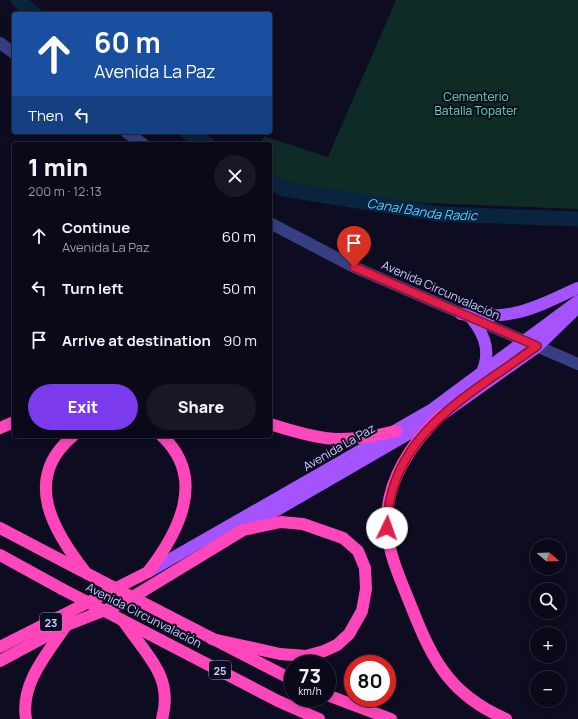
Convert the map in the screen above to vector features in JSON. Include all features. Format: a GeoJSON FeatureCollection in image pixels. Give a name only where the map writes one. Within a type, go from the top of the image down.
{"type":"FeatureCollection","features":[{"type":"Feature","properties":{"kind":"highway"},"geometry":{"type":"LineString","coordinates":[[441,415],[417,441],[403,463],[394,484],[387,513],[391,554],[427,645],[443,672],[468,697],[489,711],[506,719]]}},
{"type":"Feature","properties":{"kind":"highway"},"geometry":{"type":"LineString","coordinates":[[0,428],[12,423]]}},
{"type":"Feature","properties":{"kind":"highway"},"geometry":{"type":"LineString","coordinates":[[272,425],[316,438],[334,440],[362,439],[396,431]]}},
{"type":"Feature","properties":{"kind":"highway"},"geometry":{"type":"LineString","coordinates":[[71,438],[62,446],[50,467],[46,491],[46,502],[49,514],[59,535],[86,573]]}},
{"type":"Feature","properties":{"kind":"highway"},"geometry":{"type":"LineString","coordinates":[[148,572],[168,543],[181,516],[184,503],[185,479],[183,468],[173,448],[164,438]]}},
{"type":"Feature","properties":{"kind":"highway"},"geometry":{"type":"LineString","coordinates":[[212,639],[280,654],[306,656],[324,651],[337,645],[349,634],[362,611],[366,589],[365,568],[358,551],[343,538],[303,524],[282,522],[243,530]]}},
{"type":"Feature","properties":{"kind":"highway","name":"Avenida Circunvalación"},"geometry":{"type":"LineString","coordinates":[[0,528],[284,675]]}},
{"type":"Feature","properties":{"kind":"highway","name":"Avenida La Paz"},"geometry":{"type":"LineString","coordinates":[[67,625],[123,602],[243,530]]}},
{"type":"Feature","properties":{"kind":"highway","name":"Avenida Circunvalación"},"geometry":{"type":"LineString","coordinates":[[0,555],[62,589],[278,701],[319,719]]}},
{"type":"Feature","properties":{"kind":"highway","name":"Avenida La Paz"},"geometry":{"type":"LineString","coordinates":[[0,647],[148,572]]}},
{"type":"Feature","properties":{"kind":"highway"},"geometry":{"type":"LineString","coordinates":[[122,620],[155,663],[164,683],[166,706],[162,719]]}},
{"type":"Feature","properties":{"kind":"highway"},"geometry":{"type":"LineString","coordinates":[[26,719],[29,687],[36,670],[67,625]]}},
{"type":"Feature","properties":{"kind":"highway","name":"23"},"geometry":{"type":"LineString","coordinates":[[0,661],[67,625]]}},
{"type":"Feature","properties":{"kind":"highway"},"geometry":{"type":"LineString","coordinates":[[336,698],[391,719]]}},
{"type":"Feature","properties":{"kind":"main road"},"geometry":{"type":"LineString","coordinates":[[467,317],[514,313],[533,307],[578,288]]}},
{"type":"Feature","properties":{"kind":"main road","name":"Avenida La Paz"},"geometry":{"type":"LineString","coordinates":[[148,572],[431,410],[522,341],[578,301]]}},
{"type":"Feature","properties":{"kind":"main road","name":"Avenida La Paz"},"geometry":{"type":"LineString","coordinates":[[243,530],[441,415],[537,346],[578,307]]}},
{"type":"Feature","properties":{"kind":"main road"},"geometry":{"type":"LineString","coordinates":[[467,317],[482,333],[486,347],[486,360],[482,372]]}},
{"type":"Feature","properties":{"kind":"street"},"geometry":{"type":"LineString","coordinates":[[0,43],[12,52]]}},
{"type":"Feature","properties":{"kind":"street"},"geometry":{"type":"LineString","coordinates":[[129,134],[140,142]]}},
{"type":"Feature","properties":{"kind":"street","name":"Avenida Circunvalación"},"geometry":{"type":"LineString","coordinates":[[272,225],[354,267],[578,364]]}},
{"type":"Feature","properties":{"kind":"green space","name":"Cementerio Batalla Topater"},"geometry":{"type":"Polygon","coordinates":[[[396,0],[578,0],[578,209],[346,200],[272,177],[272,142],[261,142],[264,136],[328,157],[396,0]]]}},
{"type":"Feature","properties":{"kind":"waterway","name":"Canal Banda Radic"},"geometry":{"type":"LineString","coordinates":[[18,0],[32,12]]}},
{"type":"Feature","properties":{"kind":"waterway","name":"Canal Banda Radic"},"geometry":{"type":"LineString","coordinates":[[190,134],[204,142]]}},
{"type":"Feature","properties":{"kind":"waterway","name":"Canal Banda Radic"},"geometry":{"type":"LineString","coordinates":[[272,182],[283,189],[439,214],[578,219]]}},
{"type":"Feature","properties":{"kind":"route"},"geometry":{"type":"LineString","coordinates":[[354,267],[522,341],[537,346],[441,415],[428,427],[407,456],[394,484],[387,513],[387,528]]}}]}
